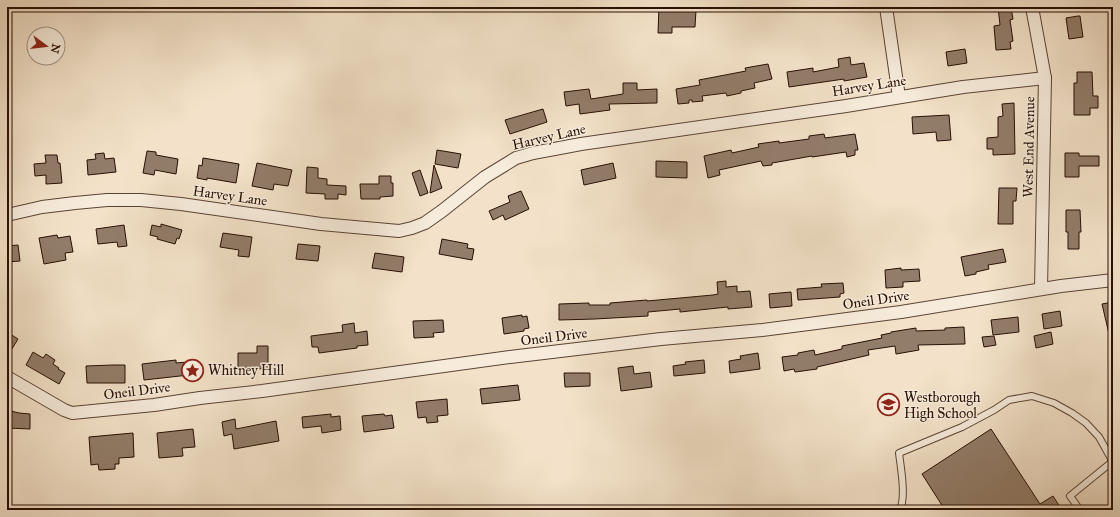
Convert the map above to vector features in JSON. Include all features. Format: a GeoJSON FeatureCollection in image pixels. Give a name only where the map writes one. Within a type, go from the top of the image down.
{"type":"FeatureCollection","features":[{"type":"Feature","properties":{"kind":"street"},"geometry":{"type":"LineString","coordinates":[[886,7],[899,97]]}},
{"type":"Feature","properties":{"kind":"street","name":"West End Avenue"},"geometry":{"type":"LineString","coordinates":[[1032,7],[1045,78],[1041,289]]}},
{"type":"Feature","properties":{"kind":"street","name":"Harvey Lane"},"geometry":{"type":"LineString","coordinates":[[7,215],[42,207],[75,203],[107,200],[141,200],[181,204],[321,224],[399,230],[412,228],[425,223],[442,212],[485,177],[521,156],[581,144],[963,87],[1045,78]]}},
{"type":"Feature","properties":{"kind":"street","name":"Oneil Drive"},"geometry":{"type":"LineString","coordinates":[[7,377],[64,410],[72,413],[262,392],[510,357],[661,339],[762,330],[901,312],[1041,289],[1113,280]]}},
{"type":"Feature","properties":{"kind":"lane"},"geometry":{"type":"LineString","coordinates":[[900,510],[902,505],[902,482],[899,453],[962,427],[1009,400],[1032,396],[1054,403],[1086,422],[1099,437],[1113,462],[1070,496],[1080,510]]}},
{"type":"Feature","properties":{"kind":"building"},"geometry":{"type":"Polygon","coordinates":[[[659,7],[680,7],[680,10],[696,10],[695,27],[672,27],[672,33],[658,33],[659,7]]]}},
{"type":"Feature","properties":{"kind":"building"},"geometry":{"type":"Polygon","coordinates":[[[998,7],[1011,7],[1013,19],[1010,20],[1013,41],[1010,42],[1011,49],[996,50],[994,26],[1000,25],[998,7]]]}},
{"type":"Feature","properties":{"kind":"building"},"geometry":{"type":"Polygon","coordinates":[[[1080,16],[1083,37],[1069,39],[1066,18],[1080,16]]]}},
{"type":"Feature","properties":{"kind":"building"},"geometry":{"type":"Polygon","coordinates":[[[965,49],[967,63],[948,66],[946,52],[965,49]]]}},
{"type":"Feature","properties":{"kind":"building"},"geometry":{"type":"Polygon","coordinates":[[[850,57],[851,65],[864,63],[867,77],[789,87],[787,72],[813,68],[813,72],[839,67],[838,59],[850,57]]]}},
{"type":"Feature","properties":{"kind":"building"},"geometry":{"type":"Polygon","coordinates":[[[768,64],[772,79],[754,83],[755,88],[727,96],[726,93],[702,96],[703,101],[692,102],[692,100],[689,100],[689,103],[678,104],[676,89],[700,85],[699,80],[746,71],[745,68],[768,64]]]}},
{"type":"Feature","properties":{"kind":"building"},"geometry":{"type":"Polygon","coordinates":[[[1077,72],[1092,72],[1093,96],[1098,96],[1098,108],[1090,108],[1090,115],[1074,115],[1074,83],[1077,83],[1077,72]]]}},
{"type":"Feature","properties":{"kind":"building"},"geometry":{"type":"Polygon","coordinates":[[[623,83],[637,83],[637,90],[657,89],[657,103],[609,104],[610,110],[580,114],[579,104],[566,106],[564,92],[589,89],[591,99],[623,94],[623,83]]]}},
{"type":"Feature","properties":{"kind":"building"},"geometry":{"type":"Polygon","coordinates":[[[1014,103],[1015,154],[993,155],[993,149],[987,149],[987,138],[998,137],[998,117],[1003,116],[1002,104],[1014,103]]]}},
{"type":"Feature","properties":{"kind":"building"},"geometry":{"type":"Polygon","coordinates":[[[543,109],[547,122],[510,134],[505,120],[543,109]]]}},
{"type":"Feature","properties":{"kind":"building"},"geometry":{"type":"Polygon","coordinates":[[[949,115],[951,140],[937,141],[936,132],[913,134],[912,117],[949,115]]]}},
{"type":"Feature","properties":{"kind":"building"},"geometry":{"type":"Polygon","coordinates":[[[824,134],[825,138],[855,134],[858,150],[855,150],[855,155],[847,157],[846,152],[812,156],[763,166],[761,161],[719,170],[720,175],[708,178],[704,156],[731,150],[732,153],[759,147],[758,144],[809,139],[809,136],[824,134]]]}},
{"type":"Feature","properties":{"kind":"building"},"geometry":{"type":"Polygon","coordinates":[[[437,150],[461,154],[458,168],[435,164],[437,150]]]}},
{"type":"Feature","properties":{"kind":"building"},"geometry":{"type":"Polygon","coordinates":[[[147,151],[156,152],[156,155],[178,159],[176,174],[155,170],[154,175],[143,173],[147,151]]]}},
{"type":"Feature","properties":{"kind":"building"},"geometry":{"type":"Polygon","coordinates":[[[104,153],[105,159],[114,158],[116,172],[88,175],[87,160],[96,159],[95,154],[104,153]]]}},
{"type":"Feature","properties":{"kind":"building"},"geometry":{"type":"Polygon","coordinates":[[[1065,153],[1079,153],[1079,156],[1099,156],[1099,166],[1079,166],[1079,177],[1065,177],[1065,153]]]}},
{"type":"Feature","properties":{"kind":"building"},"geometry":{"type":"Polygon","coordinates":[[[45,155],[57,155],[58,163],[60,163],[62,183],[46,184],[46,175],[35,176],[34,164],[46,163],[45,155]]]}},
{"type":"Feature","properties":{"kind":"building"},"geometry":{"type":"Polygon","coordinates":[[[203,158],[239,164],[236,183],[207,178],[207,180],[197,178],[199,165],[202,166],[203,158]]]}},
{"type":"Feature","properties":{"kind":"building"},"geometry":{"type":"Polygon","coordinates":[[[656,161],[687,162],[687,178],[656,177],[656,161]]]}},
{"type":"Feature","properties":{"kind":"building"},"geometry":{"type":"Polygon","coordinates":[[[257,163],[292,170],[288,186],[274,184],[273,190],[252,186],[257,163]]]}},
{"type":"Feature","properties":{"kind":"building"},"geometry":{"type":"Polygon","coordinates":[[[613,163],[616,178],[584,185],[581,170],[613,163]]]}},
{"type":"Feature","properties":{"kind":"building"},"geometry":{"type":"Polygon","coordinates":[[[434,165],[442,188],[430,193],[434,165]]]}},
{"type":"Feature","properties":{"kind":"building"},"geometry":{"type":"Polygon","coordinates":[[[307,167],[318,168],[318,178],[327,179],[327,185],[346,186],[346,195],[338,194],[338,199],[325,199],[325,194],[306,193],[307,167]]]}},
{"type":"Feature","properties":{"kind":"building"},"geometry":{"type":"Polygon","coordinates":[[[420,170],[428,193],[420,196],[412,173],[420,170]]]}},
{"type":"Feature","properties":{"kind":"building"},"geometry":{"type":"Polygon","coordinates":[[[379,176],[391,176],[391,183],[393,183],[393,196],[380,197],[380,199],[361,199],[360,184],[379,184],[379,176]]]}},
{"type":"Feature","properties":{"kind":"building"},"geometry":{"type":"Polygon","coordinates":[[[999,188],[1017,188],[1016,201],[1013,201],[1013,224],[998,224],[999,188]]]}},
{"type":"Feature","properties":{"kind":"building"},"geometry":{"type":"Polygon","coordinates":[[[521,191],[529,209],[505,220],[503,215],[493,220],[489,211],[510,202],[508,196],[521,191]]]}},
{"type":"Feature","properties":{"kind":"building"},"geometry":{"type":"Polygon","coordinates":[[[1066,210],[1080,210],[1081,232],[1079,232],[1079,249],[1068,249],[1066,210]]]}},
{"type":"Feature","properties":{"kind":"building"},"geometry":{"type":"Polygon","coordinates":[[[161,224],[182,230],[179,239],[177,238],[175,244],[157,239],[158,237],[150,235],[152,225],[161,227],[161,224]]]}},
{"type":"Feature","properties":{"kind":"building"},"geometry":{"type":"Polygon","coordinates":[[[124,225],[127,246],[118,247],[117,242],[98,244],[96,229],[124,225]]]}},
{"type":"Feature","properties":{"kind":"building"},"geometry":{"type":"Polygon","coordinates":[[[223,233],[252,237],[249,257],[238,256],[239,250],[220,247],[223,233]]]}},
{"type":"Feature","properties":{"kind":"building"},"geometry":{"type":"Polygon","coordinates":[[[57,235],[58,238],[70,236],[73,252],[65,253],[66,260],[44,264],[39,238],[57,235]]]}},
{"type":"Feature","properties":{"kind":"building"},"geometry":{"type":"Polygon","coordinates":[[[442,239],[468,244],[467,248],[474,249],[472,260],[439,254],[442,239]]]}},
{"type":"Feature","properties":{"kind":"building"},"geometry":{"type":"Polygon","coordinates":[[[298,244],[320,246],[318,261],[296,259],[298,244]]]}},
{"type":"Feature","properties":{"kind":"building"},"geometry":{"type":"Polygon","coordinates":[[[18,245],[20,261],[7,262],[7,246],[18,245]]]}},
{"type":"Feature","properties":{"kind":"building"},"geometry":{"type":"Polygon","coordinates":[[[1003,249],[1006,262],[988,265],[989,269],[965,276],[961,257],[1003,249]]]}},
{"type":"Feature","properties":{"kind":"building"},"geometry":{"type":"Polygon","coordinates":[[[375,253],[404,257],[402,272],[372,268],[375,253]]]}},
{"type":"Feature","properties":{"kind":"building"},"geometry":{"type":"Polygon","coordinates":[[[901,268],[901,270],[919,269],[920,281],[903,282],[903,287],[886,288],[885,270],[901,268]]]}},
{"type":"Feature","properties":{"kind":"building"},"geometry":{"type":"Polygon","coordinates":[[[726,281],[726,287],[737,286],[737,292],[750,291],[752,307],[728,309],[728,307],[680,312],[680,309],[648,312],[648,316],[559,320],[559,304],[589,303],[589,305],[610,305],[610,303],[713,295],[718,294],[717,282],[726,281]]]}},
{"type":"Feature","properties":{"kind":"building"},"geometry":{"type":"Polygon","coordinates":[[[843,283],[844,293],[840,294],[840,297],[798,300],[797,289],[822,287],[821,284],[843,283]]]}},
{"type":"Feature","properties":{"kind":"building"},"geometry":{"type":"Polygon","coordinates":[[[791,292],[792,306],[770,308],[769,294],[791,292]]]}},
{"type":"Feature","properties":{"kind":"building"},"geometry":{"type":"Polygon","coordinates":[[[1113,302],[1113,333],[1109,334],[1102,304],[1113,302]]]}},
{"type":"Feature","properties":{"kind":"building"},"geometry":{"type":"Polygon","coordinates":[[[1060,311],[1062,326],[1044,329],[1042,314],[1060,311]]]}},
{"type":"Feature","properties":{"kind":"building"},"geometry":{"type":"Polygon","coordinates":[[[522,315],[522,317],[527,316],[529,328],[524,329],[524,331],[504,334],[502,318],[522,315]]]}},
{"type":"Feature","properties":{"kind":"building"},"geometry":{"type":"Polygon","coordinates":[[[1018,317],[1019,332],[993,335],[991,320],[1018,317]]]}},
{"type":"Feature","properties":{"kind":"building"},"geometry":{"type":"Polygon","coordinates":[[[443,320],[444,332],[433,333],[434,337],[414,338],[413,321],[443,320]]]}},
{"type":"Feature","properties":{"kind":"building"},"geometry":{"type":"Polygon","coordinates":[[[354,323],[355,333],[367,331],[368,345],[319,353],[318,347],[312,347],[311,336],[343,332],[342,325],[354,323]]]}},
{"type":"Feature","properties":{"kind":"building"},"geometry":{"type":"Polygon","coordinates":[[[964,327],[965,344],[918,345],[919,350],[896,354],[895,346],[868,350],[869,355],[817,367],[817,369],[795,372],[794,369],[784,371],[782,357],[798,355],[798,353],[814,350],[815,355],[842,349],[842,346],[882,338],[881,335],[891,332],[916,328],[916,331],[945,330],[945,328],[964,327]]]}},
{"type":"Feature","properties":{"kind":"building"},"geometry":{"type":"Polygon","coordinates":[[[7,332],[18,339],[7,357],[7,332]]]}},
{"type":"Feature","properties":{"kind":"building"},"geometry":{"type":"Polygon","coordinates":[[[1051,332],[1053,344],[1036,348],[1034,336],[1051,332]]]}},
{"type":"Feature","properties":{"kind":"building"},"geometry":{"type":"Polygon","coordinates":[[[994,336],[996,345],[984,347],[982,337],[994,336]]]}},
{"type":"Feature","properties":{"kind":"building"},"geometry":{"type":"Polygon","coordinates":[[[257,346],[268,346],[268,369],[238,368],[238,353],[257,353],[257,346]]]}},
{"type":"Feature","properties":{"kind":"building"},"geometry":{"type":"Polygon","coordinates":[[[33,352],[43,358],[46,354],[55,360],[53,364],[65,373],[59,384],[26,365],[33,352]]]}},
{"type":"Feature","properties":{"kind":"building"},"geometry":{"type":"Polygon","coordinates":[[[758,353],[760,369],[730,373],[729,361],[741,359],[740,356],[758,353]]]}},
{"type":"Feature","properties":{"kind":"building"},"geometry":{"type":"Polygon","coordinates":[[[176,360],[176,363],[188,362],[189,375],[144,380],[142,364],[176,360]]]}},
{"type":"Feature","properties":{"kind":"building"},"geometry":{"type":"Polygon","coordinates":[[[704,360],[705,373],[674,376],[673,366],[686,364],[685,362],[704,360]]]}},
{"type":"Feature","properties":{"kind":"building"},"geometry":{"type":"Polygon","coordinates":[[[125,365],[125,383],[87,383],[86,366],[125,365]]]}},
{"type":"Feature","properties":{"kind":"building"},"geometry":{"type":"Polygon","coordinates":[[[633,366],[634,374],[650,372],[652,387],[621,391],[618,368],[633,366]]]}},
{"type":"Feature","properties":{"kind":"building"},"geometry":{"type":"Polygon","coordinates":[[[564,373],[590,373],[590,386],[565,387],[564,373]]]}},
{"type":"Feature","properties":{"kind":"building"},"geometry":{"type":"Polygon","coordinates":[[[518,385],[520,400],[482,404],[480,389],[518,385]]]}},
{"type":"Feature","properties":{"kind":"building"},"geometry":{"type":"Polygon","coordinates":[[[447,399],[448,415],[437,416],[438,422],[427,423],[426,417],[418,418],[416,402],[447,399]]]}},
{"type":"Feature","properties":{"kind":"building"},"geometry":{"type":"Polygon","coordinates":[[[7,410],[30,414],[30,429],[7,428],[7,410]]]}},
{"type":"Feature","properties":{"kind":"building"},"geometry":{"type":"Polygon","coordinates":[[[331,414],[331,417],[340,416],[341,430],[322,433],[321,426],[303,428],[302,417],[331,414]]]}},
{"type":"Feature","properties":{"kind":"building"},"geometry":{"type":"Polygon","coordinates":[[[384,414],[385,416],[392,415],[394,428],[364,432],[362,416],[384,414]]]}},
{"type":"Feature","properties":{"kind":"building"},"geometry":{"type":"Polygon","coordinates":[[[235,419],[236,429],[276,421],[279,441],[234,449],[232,434],[224,436],[222,422],[235,419]]]}},
{"type":"Feature","properties":{"kind":"building"},"geometry":{"type":"Polygon","coordinates":[[[193,429],[195,447],[182,448],[183,456],[159,458],[157,433],[193,429]]]}},
{"type":"Feature","properties":{"kind":"building","name":"Westborough High School"},"geometry":{"type":"Polygon","coordinates":[[[991,429],[1040,504],[1053,496],[1062,510],[945,510],[922,474],[991,429]]]}},
{"type":"Feature","properties":{"kind":"building"},"geometry":{"type":"Polygon","coordinates":[[[133,433],[134,457],[119,458],[119,464],[115,464],[115,469],[99,470],[98,464],[91,465],[89,437],[133,433]]]}},
{"type":"Feature","properties":{"kind":"place","name":"Whitney Hill"},"geometry":{"type":"Point","coordinates":[192,370]}},
{"type":"Feature","properties":{"kind":"place","name":"Westborough High School"},"geometry":{"type":"Point","coordinates":[889,405]}}]}
